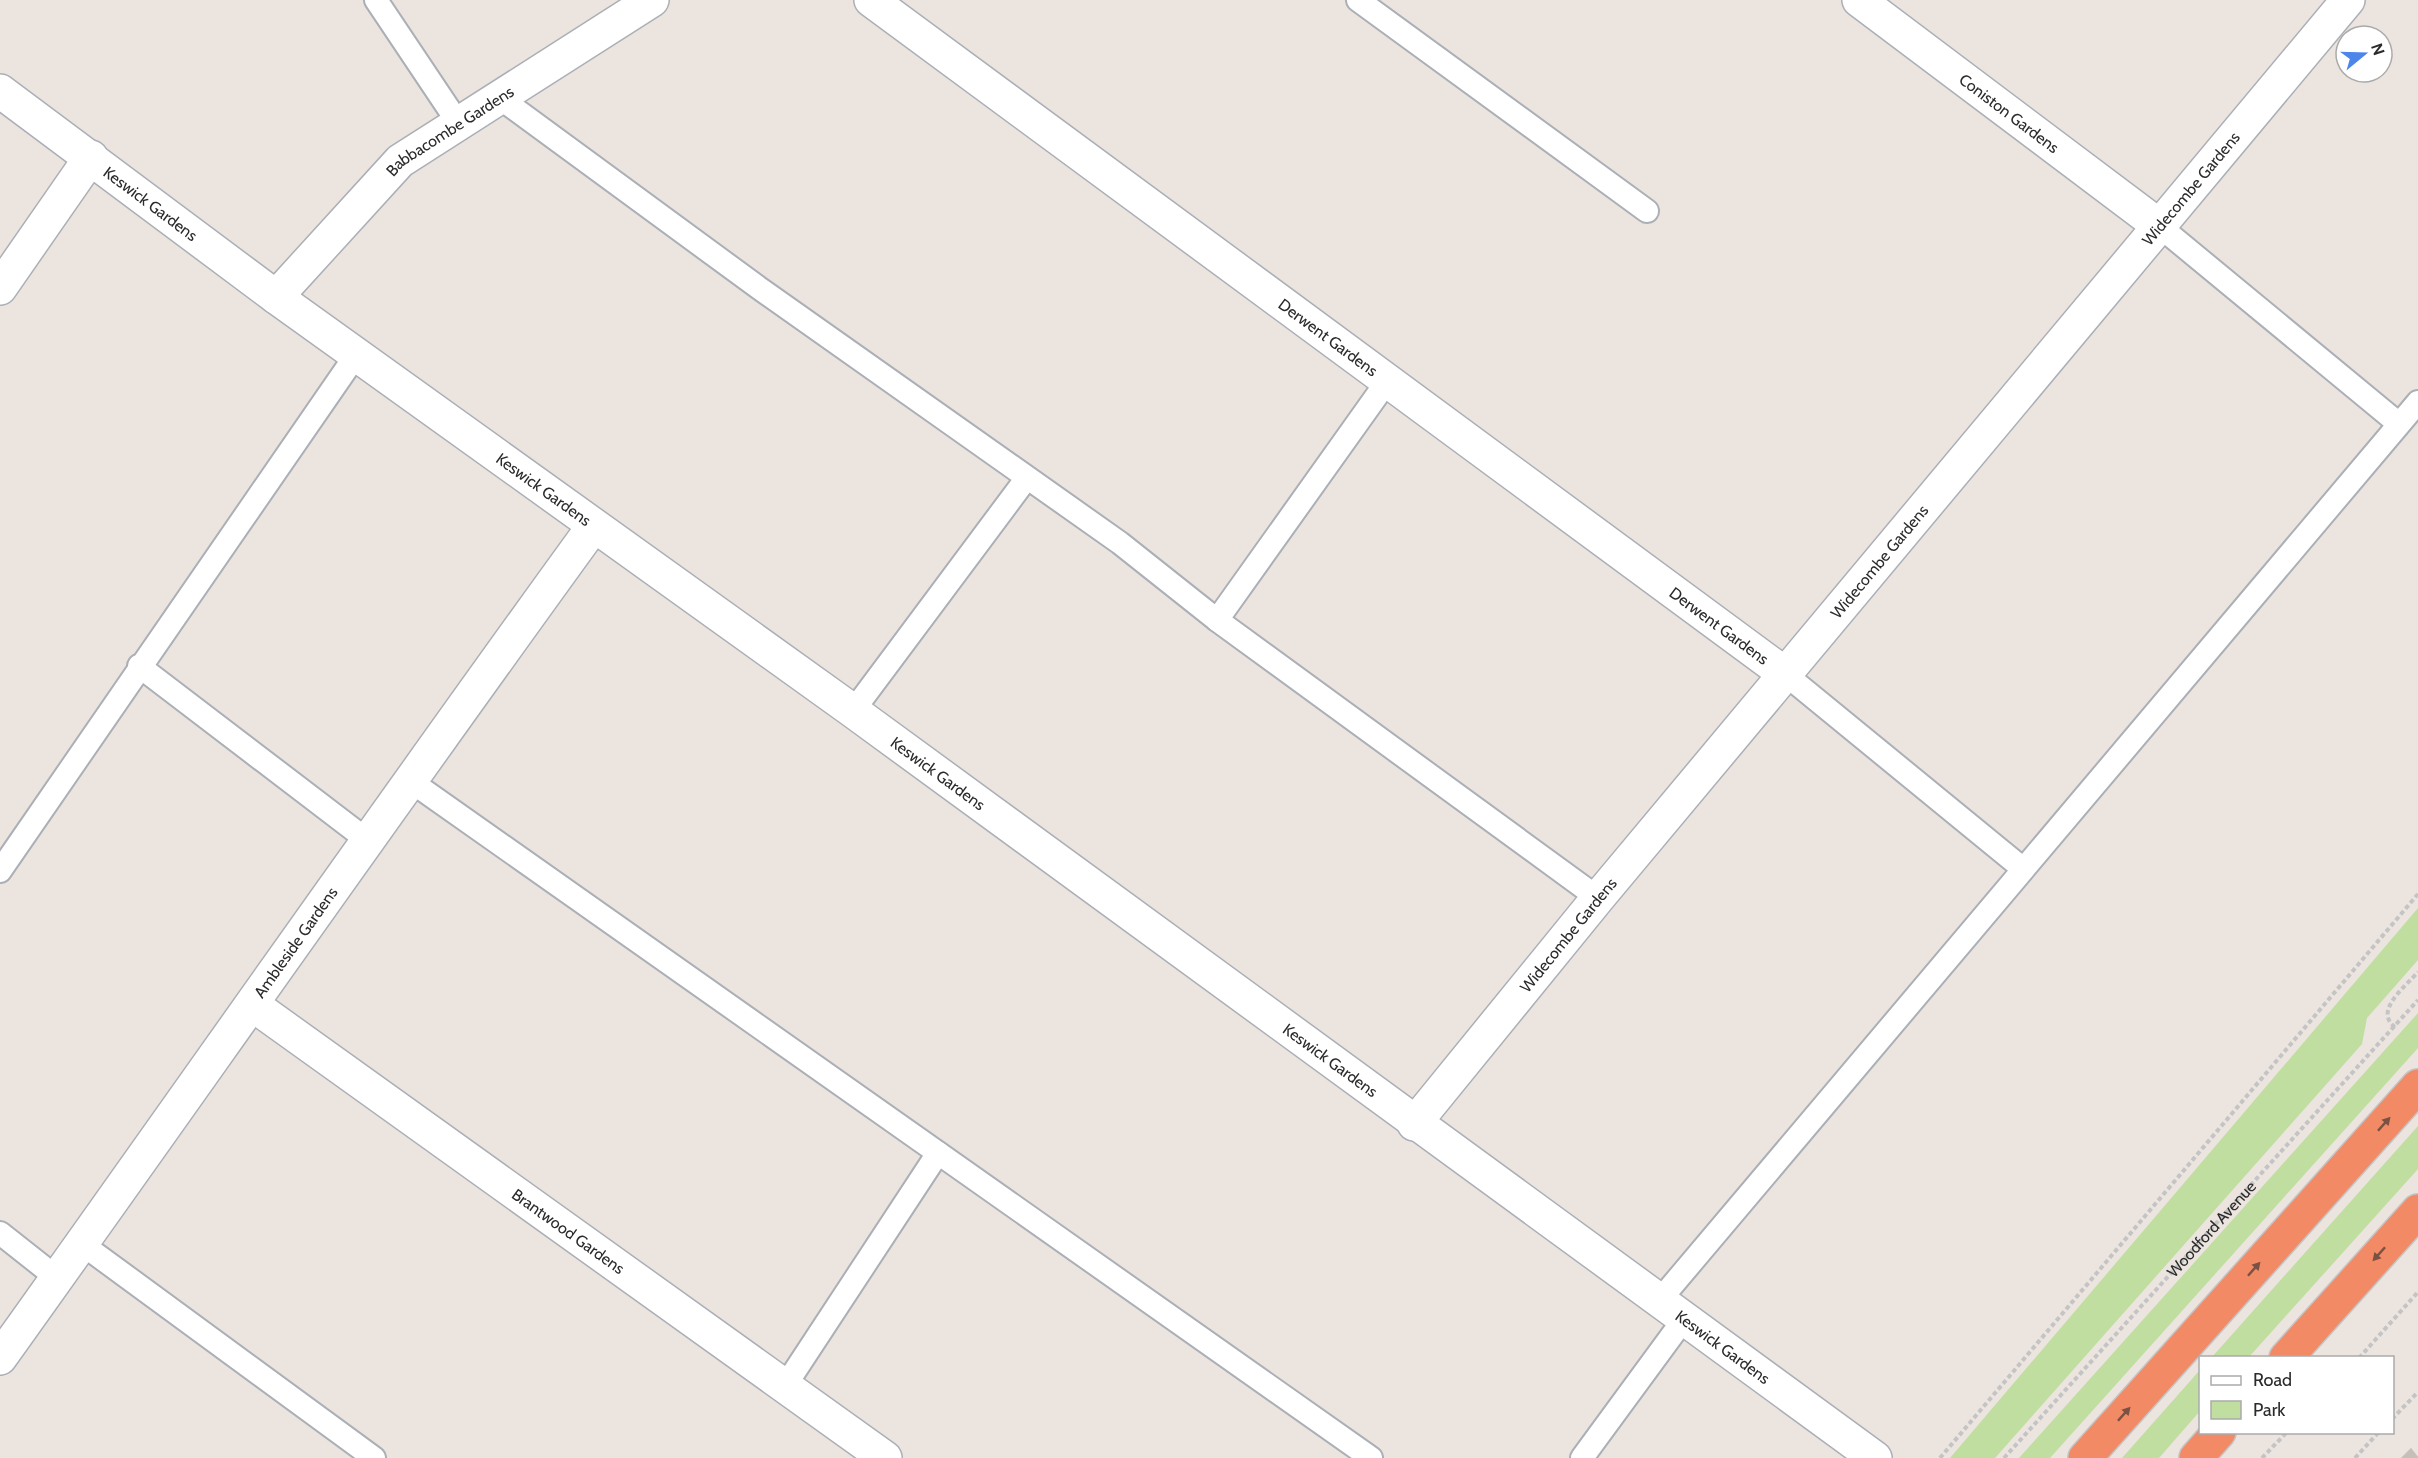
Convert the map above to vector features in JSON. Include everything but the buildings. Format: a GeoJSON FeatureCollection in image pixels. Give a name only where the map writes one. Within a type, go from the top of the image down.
{"type":"FeatureCollection","features":[{"type":"Feature","properties":{"kind":"highway"},"geometry":{"type":"LineString","coordinates":[[2085,1458],[2418,1086]]}},
{"type":"Feature","properties":{"kind":"highway"},"geometry":{"type":"LineString","coordinates":[[2288,1356],[2418,1211]]}},
{"type":"Feature","properties":{"kind":"highway"},"geometry":{"type":"LineString","coordinates":[[2196,1458],[2217,1434]]}},
{"type":"Feature","properties":{"kind":"street","name":"Babbacombe Gardens"},"geometry":{"type":"LineString","coordinates":[[276,297],[400,161],[652,0]]}},
{"type":"Feature","properties":{"kind":"street","name":"Derwent Gardens"},"geometry":{"type":"LineString","coordinates":[[872,0],[1785,674]]}},
{"type":"Feature","properties":{"kind":"street","name":"Coniston Gardens"},"geometry":{"type":"LineString","coordinates":[[1859,0],[2158,225]]}},
{"type":"Feature","properties":{"kind":"street","name":"Widecombe Gardens"},"geometry":{"type":"LineString","coordinates":[[1414,1124],[1598,897],[2348,0]]}},
{"type":"Feature","properties":{"kind":"street","name":"Keswick Gardens"},"geometry":{"type":"LineString","coordinates":[[0,91],[276,297],[593,527],[853,711],[1414,1124],[1875,1458]]}},
{"type":"Feature","properties":{"kind":"street"},"geometry":{"type":"LineString","coordinates":[[0,288],[91,157]]}},
{"type":"Feature","properties":{"kind":"street","name":"Ambleside Gardens"},"geometry":{"type":"LineString","coordinates":[[0,1358],[253,1005],[409,780],[593,527]]}},
{"type":"Feature","properties":{"kind":"street","name":"Brantwood Gardens"},"geometry":{"type":"LineString","coordinates":[[253,1005],[885,1458]]}},
{"type":"Feature","properties":{"kind":"lane"},"geometry":{"type":"LineString","coordinates":[[376,0],[459,124]]}},
{"type":"Feature","properties":{"kind":"lane"},"geometry":{"type":"LineString","coordinates":[[1358,0],[1647,211]]}},
{"type":"Feature","properties":{"kind":"lane"},"geometry":{"type":"LineString","coordinates":[[500,98],[1026,479],[1120,543],[1217,620],[1598,897]]}},
{"type":"Feature","properties":{"kind":"lane"},"geometry":{"type":"LineString","coordinates":[[2158,225],[2399,424]]}},
{"type":"Feature","properties":{"kind":"lane"},"geometry":{"type":"LineString","coordinates":[[0,871],[139,666],[356,355]]}},
{"type":"Feature","properties":{"kind":"lane"},"geometry":{"type":"LineString","coordinates":[[1217,620],[1388,380]]}},
{"type":"Feature","properties":{"kind":"lane"},"geometry":{"type":"LineString","coordinates":[[1582,1458],[1671,1310],[2022,868],[2418,402]]}},
{"type":"Feature","properties":{"kind":"lane"},"geometry":{"type":"LineString","coordinates":[[853,711],[1026,479]]}},
{"type":"Feature","properties":{"kind":"lane"},"geometry":{"type":"LineString","coordinates":[[139,666],[367,840]]}},
{"type":"Feature","properties":{"kind":"lane"},"geometry":{"type":"LineString","coordinates":[[1785,674],[2022,868]]}},
{"type":"Feature","properties":{"kind":"lane"},"geometry":{"type":"LineString","coordinates":[[409,780],[1371,1458]]}},
{"type":"Feature","properties":{"kind":"lane"},"geometry":{"type":"LineString","coordinates":[[785,1386],[938,1153]]}},
{"type":"Feature","properties":{"kind":"lane"},"geometry":{"type":"LineString","coordinates":[[0,1233],[57,1278]]}},
{"type":"Feature","properties":{"kind":"lane"},"geometry":{"type":"LineString","coordinates":[[82,1244],[374,1458]]}},
{"type":"Feature","properties":{"kind":"path"},"geometry":{"type":"LineString","coordinates":[[1940,1458],[2418,894]]}},
{"type":"Feature","properties":{"kind":"path"},"geometry":{"type":"LineString","coordinates":[[2395,1027],[2387,1021],[2388,1006],[2418,972]]}},
{"type":"Feature","properties":{"kind":"path","name":"Woodford Avenue"},"geometry":{"type":"LineString","coordinates":[[2004,1458],[2418,1000]]}},
{"type":"Feature","properties":{"kind":"path"},"geometry":{"type":"LineString","coordinates":[[2361,1356],[2418,1292]]}},
{"type":"Feature","properties":{"kind":"path"},"geometry":{"type":"LineString","coordinates":[[2394,1417],[2418,1392]]}},
{"type":"Feature","properties":{"kind":"path"},"geometry":{"type":"LineString","coordinates":[[2262,1458],[2285,1434]]}},
{"type":"Feature","properties":{"kind":"path"},"geometry":{"type":"LineString","coordinates":[[2355,1458],[2377,1434]]}},
{"type":"Feature","properties":{"kind":"green space"},"geometry":{"type":"Polygon","coordinates":[[[2418,908],[2418,960],[2367,1018],[2362,1044],[1995,1458],[1950,1458],[2418,908]]]}},
{"type":"Feature","properties":{"kind":"green space"},"geometry":{"type":"Polygon","coordinates":[[[2418,1013],[2418,1048],[2050,1458],[2019,1458],[2418,1013]]]}},
{"type":"Feature","properties":{"kind":"green space"},"geometry":{"type":"Polygon","coordinates":[[[2418,1126],[2418,1169],[2250,1356],[2213,1356],[2418,1126]]]}},
{"type":"Feature","properties":{"kind":"green space"},"geometry":{"type":"Polygon","coordinates":[[[2199,1371],[2199,1412],[2159,1458],[2122,1458],[2199,1371]]]}}]}
